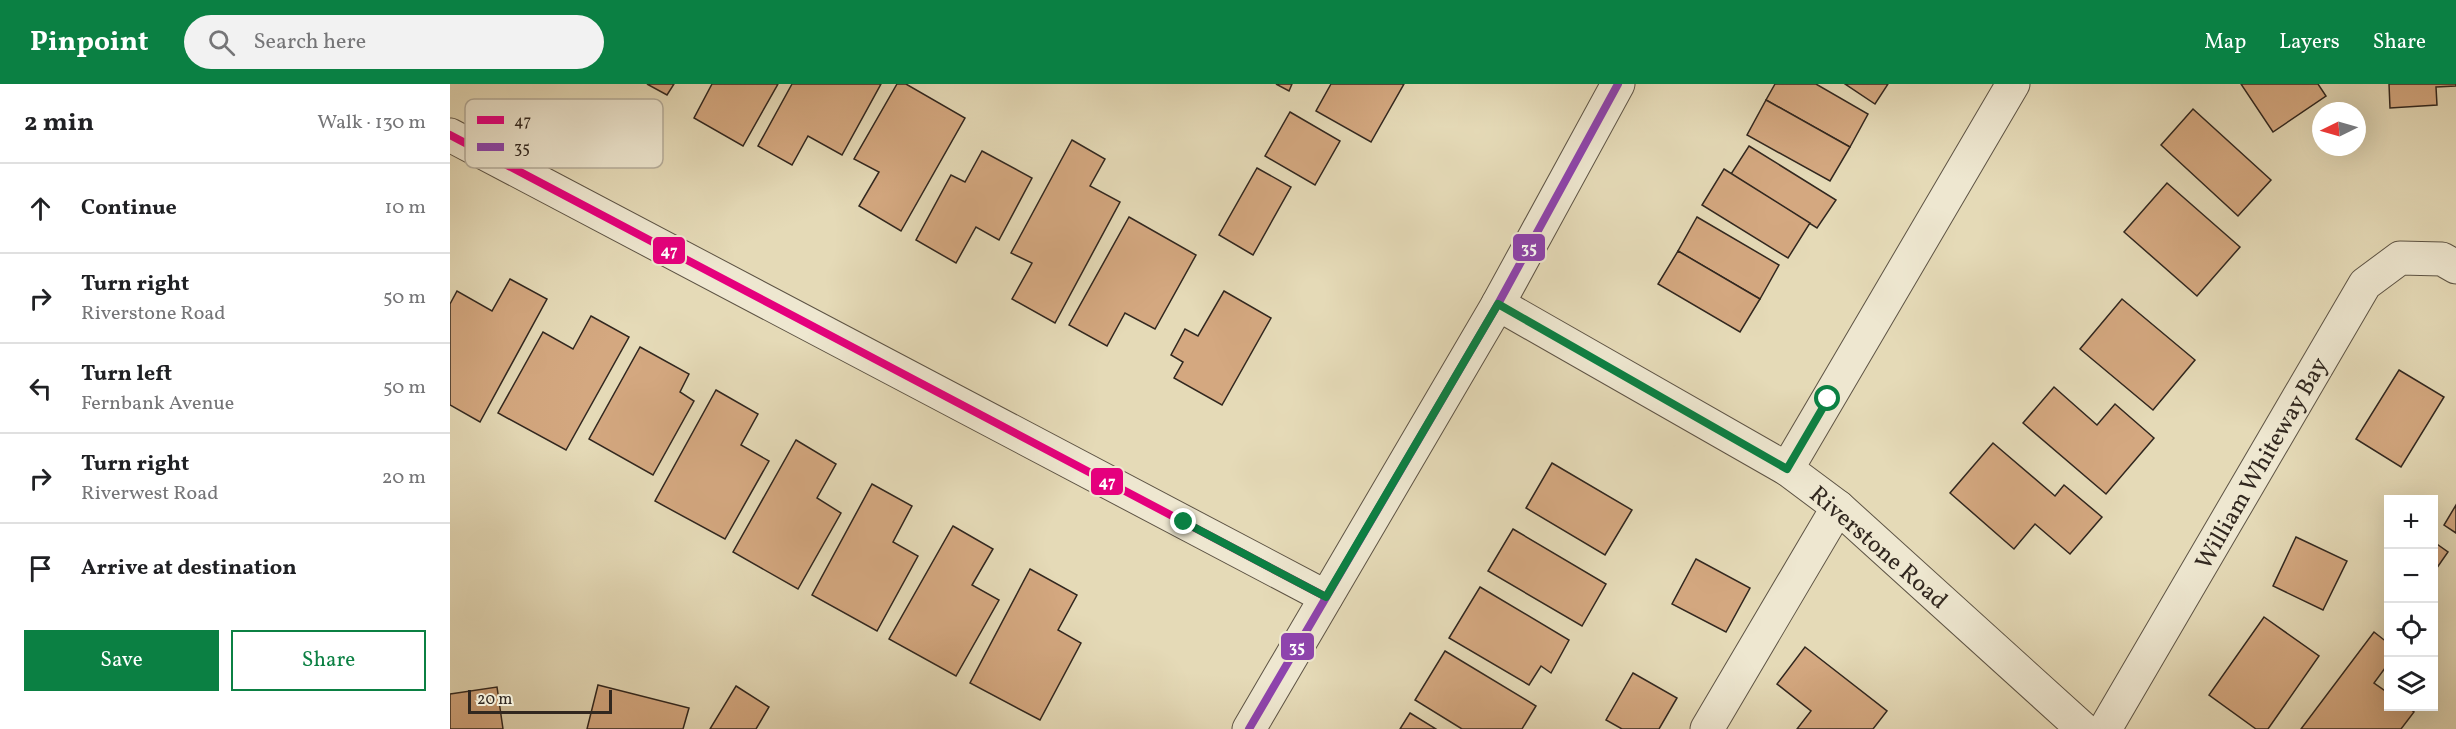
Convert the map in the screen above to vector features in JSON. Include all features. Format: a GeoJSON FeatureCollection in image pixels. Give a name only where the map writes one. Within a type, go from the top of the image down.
{"type":"FeatureCollection","features":[{"type":"Feature","properties":{"kind":"street"},"geometry":{"type":"LineString","coordinates":[[1249,729],[1498,304],[1618,84]]}},
{"type":"Feature","properties":{"kind":"street"},"geometry":{"type":"LineString","coordinates":[[1787,469],[2013,84]]}},
{"type":"Feature","properties":{"kind":"street"},"geometry":{"type":"LineString","coordinates":[[450,135],[465,143]]}},
{"type":"Feature","properties":{"kind":"street"},"geometry":{"type":"LineString","coordinates":[[513,168],[1326,597]]}},
{"type":"Feature","properties":{"kind":"street","name":"William Whiteway Bay"},"geometry":{"type":"LineString","coordinates":[[2105,729],[2365,284],[2400,258],[2442,259],[2456,267]]}},
{"type":"Feature","properties":{"kind":"street","name":"Riverstone Road"},"geometry":{"type":"LineString","coordinates":[[1498,304],[1787,469],[1838,507],[2084,729]]}},
{"type":"Feature","properties":{"kind":"street"},"geometry":{"type":"LineString","coordinates":[[1707,729],[1838,507]]}},
{"type":"Feature","properties":{"kind":"building"},"geometry":{"type":"Polygon","coordinates":[[[647,84],[674,84],[667,95],[647,84]]]}},
{"type":"Feature","properties":{"kind":"building"},"geometry":{"type":"Polygon","coordinates":[[[712,84],[778,84],[743,146],[694,118],[712,84]]]}},
{"type":"Feature","properties":{"kind":"building"},"geometry":{"type":"Polygon","coordinates":[[[792,84],[881,84],[842,155],[808,136],[792,165],[758,146],[792,84]]]}},
{"type":"Feature","properties":{"kind":"building"},"geometry":{"type":"Polygon","coordinates":[[[897,84],[906,84],[965,118],[901,231],[859,206],[879,172],[854,159],[897,84]]]}},
{"type":"Feature","properties":{"kind":"building"},"geometry":{"type":"Polygon","coordinates":[[[1276,84],[1292,84],[1289,91],[1276,84]]]}},
{"type":"Feature","properties":{"kind":"building"},"geometry":{"type":"Polygon","coordinates":[[[1331,84],[1404,84],[1371,142],[1316,111],[1331,84]]]}},
{"type":"Feature","properties":{"kind":"building"},"geometry":{"type":"Polygon","coordinates":[[[1775,84],[1816,84],[1868,114],[1850,147],[1766,100],[1775,84]]]}},
{"type":"Feature","properties":{"kind":"building"},"geometry":{"type":"Polygon","coordinates":[[[1845,84],[1888,84],[1875,104],[1845,84]]]}},
{"type":"Feature","properties":{"kind":"building"},"geometry":{"type":"Polygon","coordinates":[[[2241,84],[2318,84],[2326,96],[2317,102],[2312,102],[2312,106],[2273,132],[2241,84]]]}},
{"type":"Feature","properties":{"kind":"building"},"geometry":{"type":"Polygon","coordinates":[[[2389,84],[2456,84],[2456,86],[2436,87],[2437,105],[2390,108],[2389,84]]]}},
{"type":"Feature","properties":{"kind":"building"},"geometry":{"type":"Polygon","coordinates":[[[1766,100],[1850,147],[1830,181],[1747,135],[1766,100]]]}},
{"type":"Feature","properties":{"kind":"building"},"geometry":{"type":"Polygon","coordinates":[[[2193,109],[2271,180],[2238,216],[2161,145],[2193,109]]]}},
{"type":"Feature","properties":{"kind":"building"},"geometry":{"type":"Polygon","coordinates":[[[1290,112],[1340,141],[1315,185],[1265,156],[1290,112]]]}},
{"type":"Feature","properties":{"kind":"building"},"geometry":{"type":"Polygon","coordinates":[[[1072,140],[1105,159],[1090,186],[1120,202],[1055,323],[1012,299],[1032,263],[1011,253],[1072,140]]]}},
{"type":"Feature","properties":{"kind":"building"},"geometry":{"type":"Polygon","coordinates":[[[1749,146],[1836,200],[1817,228],[1731,174],[1749,146]]]}},
{"type":"Feature","properties":{"kind":"building"},"geometry":{"type":"Polygon","coordinates":[[[982,151],[1032,178],[999,240],[976,227],[956,263],[916,240],[951,175],[965,182],[982,151]]]}},
{"type":"Feature","properties":{"kind":"building"},"geometry":{"type":"Polygon","coordinates":[[[1257,168],[1291,187],[1253,255],[1219,235],[1257,168]]]}},
{"type":"Feature","properties":{"kind":"building"},"geometry":{"type":"Polygon","coordinates":[[[1724,169],[1810,223],[1788,258],[1702,205],[1724,169]]]}},
{"type":"Feature","properties":{"kind":"building"},"geometry":{"type":"Polygon","coordinates":[[[2167,183],[2240,247],[2197,296],[2124,232],[2167,183]]]}},
{"type":"Feature","properties":{"kind":"building"},"geometry":{"type":"Polygon","coordinates":[[[1129,217],[1196,255],[1155,329],[1125,313],[1107,346],[1069,325],[1129,217]]]}},
{"type":"Feature","properties":{"kind":"building"},"geometry":{"type":"Polygon","coordinates":[[[1697,217],[1779,265],[1760,299],[1678,251],[1697,217]]]}},
{"type":"Feature","properties":{"kind":"building"},"geometry":{"type":"Polygon","coordinates":[[[1678,251],[1760,299],[1740,332],[1658,284],[1678,251]]]}},
{"type":"Feature","properties":{"kind":"building"},"geometry":{"type":"Polygon","coordinates":[[[510,279],[547,299],[480,422],[450,405],[450,304],[457,291],[492,311],[510,279]]]}},
{"type":"Feature","properties":{"kind":"building"},"geometry":{"type":"Polygon","coordinates":[[[1224,291],[1271,318],[1222,405],[1174,378],[1183,362],[1171,355],[1185,329],[1198,336],[1224,291]]]}},
{"type":"Feature","properties":{"kind":"building"},"geometry":{"type":"Polygon","coordinates":[[[2122,299],[2195,360],[2153,410],[2080,349],[2122,299]]]}},
{"type":"Feature","properties":{"kind":"building"},"geometry":{"type":"Polygon","coordinates":[[[591,316],[629,337],[566,450],[498,413],[543,332],[573,349],[591,316]]]}},
{"type":"Feature","properties":{"kind":"building"},"geometry":{"type":"Polygon","coordinates":[[[640,347],[689,374],[680,392],[694,401],[653,475],[589,439],[640,347]]]}},
{"type":"Feature","properties":{"kind":"building"},"geometry":{"type":"Polygon","coordinates":[[[2399,370],[2444,397],[2401,467],[2356,439],[2399,370]]]}},
{"type":"Feature","properties":{"kind":"building"},"geometry":{"type":"Polygon","coordinates":[[[2054,387],[2097,425],[2115,404],[2154,438],[2106,494],[2023,423],[2054,387]]]}},
{"type":"Feature","properties":{"kind":"building"},"geometry":{"type":"Polygon","coordinates":[[[716,390],[758,414],[741,445],[769,461],[725,539],[655,501],[716,390]]]}},
{"type":"Feature","properties":{"kind":"building"},"geometry":{"type":"Polygon","coordinates":[[[796,440],[836,464],[817,498],[841,513],[798,589],[733,552],[796,440]]]}},
{"type":"Feature","properties":{"kind":"building"},"geometry":{"type":"Polygon","coordinates":[[[1993,443],[2055,496],[2064,485],[2102,517],[2070,554],[2035,524],[2014,549],[1950,493],[1993,443]]]}},
{"type":"Feature","properties":{"kind":"building"},"geometry":{"type":"Polygon","coordinates":[[[1552,463],[1632,510],[1605,555],[1526,508],[1552,463]]]}},
{"type":"Feature","properties":{"kind":"building"},"geometry":{"type":"Polygon","coordinates":[[[872,484],[912,506],[893,542],[918,556],[877,631],[812,595],[872,484]]]}},
{"type":"Feature","properties":{"kind":"building"},"geometry":{"type":"Polygon","coordinates":[[[2456,505],[2456,533],[2444,525],[2456,505]]]}},
{"type":"Feature","properties":{"kind":"building"},"geometry":{"type":"Polygon","coordinates":[[[953,526],[993,549],[972,585],[999,600],[956,676],[889,639],[953,526]]]}},
{"type":"Feature","properties":{"kind":"building"},"geometry":{"type":"Polygon","coordinates":[[[1513,529],[1606,584],[1582,626],[1488,571],[1513,529]]]}},
{"type":"Feature","properties":{"kind":"building"},"geometry":{"type":"Polygon","coordinates":[[[2296,537],[2347,561],[2323,610],[2273,586],[2296,537]]]}},
{"type":"Feature","properties":{"kind":"building"},"geometry":{"type":"Polygon","coordinates":[[[2438,545],[2448,552],[2438,566],[2438,545]]]}},
{"type":"Feature","properties":{"kind":"building"},"geometry":{"type":"Polygon","coordinates":[[[1696,559],[1750,588],[1726,632],[1672,604],[1696,559]]]}},
{"type":"Feature","properties":{"kind":"building"},"geometry":{"type":"Polygon","coordinates":[[[1030,569],[1077,595],[1058,630],[1081,643],[1040,720],[970,683],[1030,569]]]}},
{"type":"Feature","properties":{"kind":"building"},"geometry":{"type":"Polygon","coordinates":[[[1480,587],[1569,640],[1551,673],[1541,666],[1529,685],[1449,638],[1480,587]]]}},
{"type":"Feature","properties":{"kind":"building"},"geometry":{"type":"Polygon","coordinates":[[[2264,617],[2319,656],[2268,729],[2256,729],[2209,695],[2264,617]]]}},
{"type":"Feature","properties":{"kind":"building"},"geometry":{"type":"Polygon","coordinates":[[[2374,632],[2384,640],[2384,669],[2374,683],[2384,690],[2384,711],[2414,712],[2401,729],[2301,729],[2374,632]]]}},
{"type":"Feature","properties":{"kind":"building"},"geometry":{"type":"Polygon","coordinates":[[[1805,647],[1887,711],[1873,729],[1797,729],[1811,711],[1777,684],[1805,647]]]}},
{"type":"Feature","properties":{"kind":"building"},"geometry":{"type":"Polygon","coordinates":[[[1445,651],[1536,706],[1522,729],[1462,729],[1415,700],[1445,651]]]}},
{"type":"Feature","properties":{"kind":"building"},"geometry":{"type":"Polygon","coordinates":[[[1633,673],[1677,698],[1659,729],[1622,729],[1606,720],[1633,673]]]}},
{"type":"Feature","properties":{"kind":"building"},"geometry":{"type":"Polygon","coordinates":[[[598,685],[689,708],[683,729],[587,729],[598,685]]]}},
{"type":"Feature","properties":{"kind":"building"},"geometry":{"type":"Polygon","coordinates":[[[736,686],[769,707],[756,729],[710,729],[736,686]]]}},
{"type":"Feature","properties":{"kind":"building"},"geometry":{"type":"Polygon","coordinates":[[[497,687],[503,729],[450,729],[450,694],[497,687]]]}},
{"type":"Feature","properties":{"kind":"building"},"geometry":{"type":"Polygon","coordinates":[[[1410,713],[1436,729],[1400,729],[1410,713]]]}},
{"type":"Feature","properties":{"kind":"transit line","name":"35"},"geometry":{"type":"LineString","coordinates":[[1249,729],[1498,304],[1618,84]]}},
{"type":"Feature","properties":{"kind":"transit line","name":"47"},"geometry":{"type":"LineString","coordinates":[[450,135],[465,143]]}},
{"type":"Feature","properties":{"kind":"transit line","name":"47"},"geometry":{"type":"LineString","coordinates":[[513,168],[1326,597]]}},
{"type":"Feature","properties":{"kind":"route"},"geometry":{"type":"LineString","coordinates":[[1184,522],[1326,597],[1498,304],[1787,469],[1828,399]]}}]}
